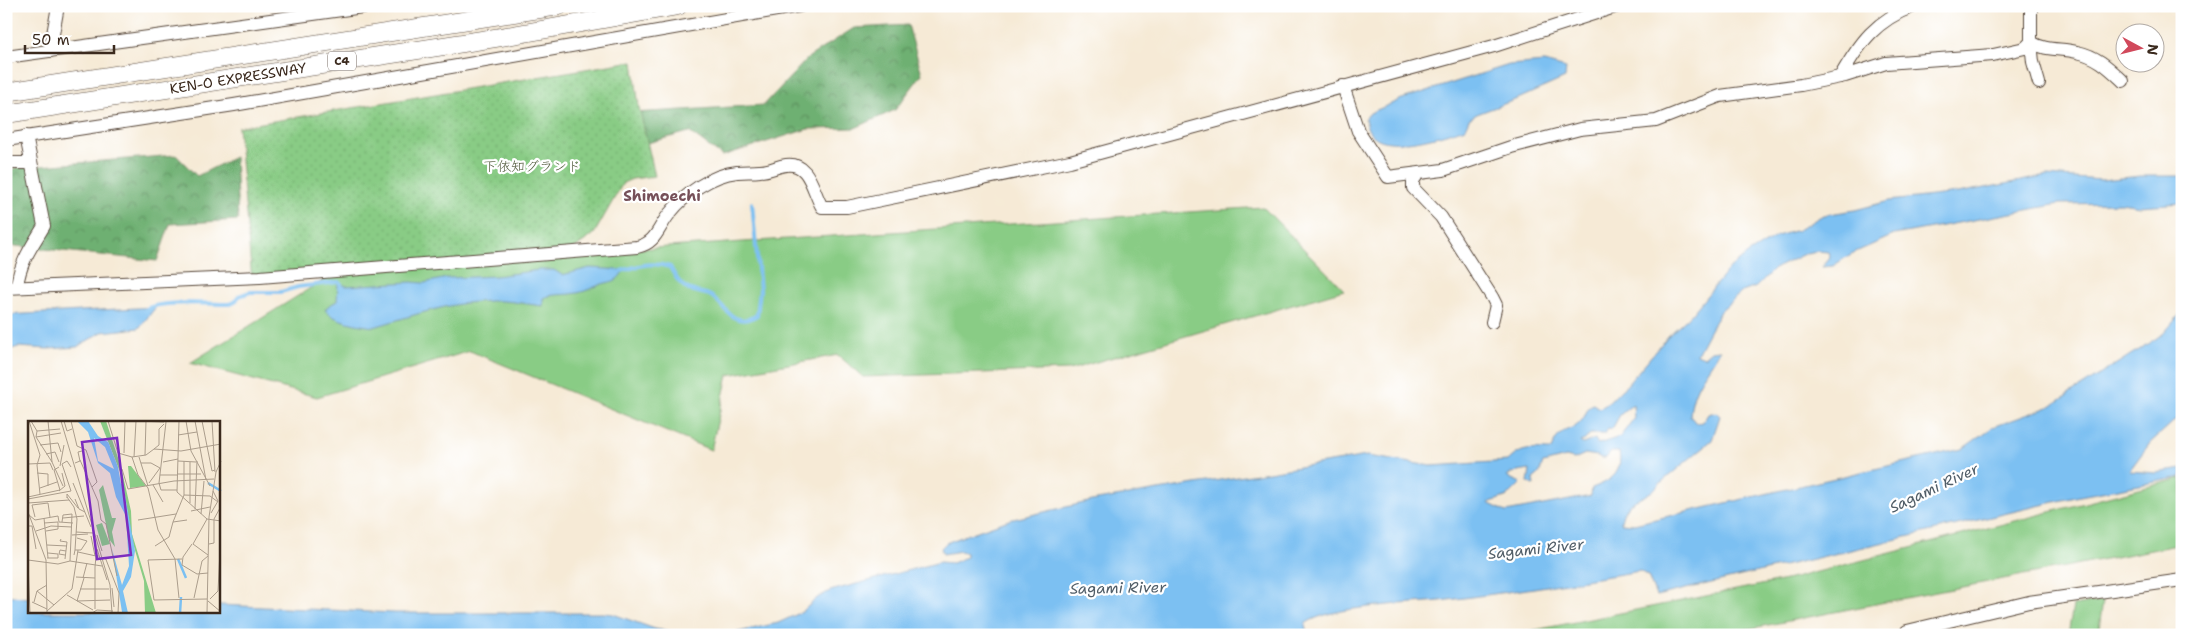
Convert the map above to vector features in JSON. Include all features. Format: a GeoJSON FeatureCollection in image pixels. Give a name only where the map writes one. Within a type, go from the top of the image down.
{"type":"FeatureCollection","features":[{"type":"Feature","properties":{"kind":"highway","name":"KEN-O EXPRESSWAY"},"geometry":{"type":"LineString","coordinates":[[6,92],[559,6]]}},
{"type":"Feature","properties":{"kind":"highway","name":"KEN-O EXPRESSWAY"},"geometry":{"type":"LineString","coordinates":[[6,114],[495,38],[678,6]]}},
{"type":"Feature","properties":{"kind":"street"},"geometry":{"type":"LineString","coordinates":[[50,50],[58,6]]}},
{"type":"Feature","properties":{"kind":"street"},"geometry":{"type":"LineString","coordinates":[[6,57],[370,6]]}},
{"type":"Feature","properties":{"kind":"street"},"geometry":{"type":"LineString","coordinates":[[6,140],[234,106],[800,6]]}},
{"type":"Feature","properties":{"kind":"street"},"geometry":{"type":"LineString","coordinates":[[26,136],[44,226],[25,256],[12,287],[260,277],[637,247],[646,245],[655,238],[663,222],[680,202],[720,175],[775,170],[782,166],[796,164],[806,173],[822,207],[847,207],[1070,161],[1494,46],[1618,6]]}},
{"type":"Feature","properties":{"kind":"street"},"geometry":{"type":"LineString","coordinates":[[1840,77],[1854,53],[1881,22],[1914,6]]}},
{"type":"Feature","properties":{"kind":"street"},"geometry":{"type":"LineString","coordinates":[[2031,6],[2033,62],[2039,83]]}},
{"type":"Feature","properties":{"kind":"street"},"geometry":{"type":"LineString","coordinates":[[1343,86],[1358,131],[1388,177],[1443,170],[1511,147],[1580,129],[1656,121],[1720,96],[1801,85],[1840,77],[1886,63],[1993,55],[2024,48],[2031,42]]}},
{"type":"Feature","properties":{"kind":"street"},"geometry":{"type":"LineString","coordinates":[[2031,42],[2040,47],[2077,52],[2100,60],[2123,80]]}},
{"type":"Feature","properties":{"kind":"street"},"geometry":{"type":"LineString","coordinates":[[6,163],[30,163]]}},
{"type":"Feature","properties":{"kind":"street"},"geometry":{"type":"LineString","coordinates":[[1417,174],[1413,180],[1413,188],[1441,217],[1492,296],[1496,305],[1492,322]]}},
{"type":"Feature","properties":{"kind":"street"},"geometry":{"type":"LineString","coordinates":[[1906,635],[1907,631],[2029,602],[2182,580]]}},
{"type":"Feature","properties":{"kind":"green space"},"geometry":{"type":"Polygon","coordinates":[[[908,25],[922,74],[895,110],[855,128],[808,129],[722,156],[689,132],[636,146],[633,113],[764,105],[809,57],[854,28],[908,25]]]}},
{"type":"Feature","properties":{"kind":"green space","name":"下依知グランド"},"geometry":{"type":"Polygon","coordinates":[[[633,61],[639,107],[655,176],[632,179],[623,183],[594,234],[572,250],[252,280],[238,127],[633,61]]]}},
{"type":"Feature","properties":{"kind":"green space"},"geometry":{"type":"Polygon","coordinates":[[[176,155],[197,176],[235,157],[238,220],[170,224],[157,261],[16,246],[6,248],[6,172],[16,168],[176,155]]]}},
{"type":"Feature","properties":{"kind":"green space"},"geometry":{"type":"Polygon","coordinates":[[[1263,207],[1344,290],[1069,370],[863,377],[838,355],[728,375],[711,450],[470,351],[317,397],[190,363],[341,269],[1263,207]]]}},
{"type":"Feature","properties":{"kind":"green space"},"geometry":{"type":"Polygon","coordinates":[[[2182,478],[2182,544],[1717,635],[1510,635],[1786,580],[2182,478]]]}},
{"type":"Feature","properties":{"kind":"green space"},"geometry":{"type":"Polygon","coordinates":[[[2103,601],[2098,635],[2068,635],[2073,606],[2103,601]]]}},
{"type":"Feature","properties":{"kind":"water"},"geometry":{"type":"Polygon","coordinates":[[[1544,62],[1566,68],[1565,78],[1477,114],[1469,119],[1465,128],[1414,141],[1387,142],[1376,138],[1367,127],[1365,119],[1370,113],[1402,99],[1509,65],[1544,62]]]}},
{"type":"Feature","properties":{"kind":"water","name":"Sagami River"},"geometry":{"type":"Polygon","coordinates":[[[2047,176],[2102,180],[2141,176],[2182,176],[2182,203],[2140,206],[2121,203],[2059,204],[1894,235],[1851,254],[1833,266],[1822,267],[1830,257],[1828,252],[1817,251],[1806,253],[1774,269],[1756,287],[1742,292],[1720,311],[1697,354],[1704,357],[1711,351],[1720,350],[1697,388],[1691,405],[1690,416],[1696,423],[1703,422],[1708,414],[1716,412],[1720,416],[1712,440],[1653,490],[1626,508],[1621,523],[1634,524],[1962,449],[1993,427],[2051,406],[2163,334],[2182,312],[2182,414],[2150,443],[2129,471],[2156,473],[2182,469],[2182,477],[2080,496],[1656,596],[1648,576],[1640,571],[1465,598],[1370,607],[1332,613],[1305,624],[1309,635],[725,635],[778,623],[802,612],[817,598],[830,591],[940,562],[952,563],[966,557],[966,553],[961,551],[943,554],[941,548],[946,543],[969,534],[1009,520],[1097,500],[1367,456],[1431,466],[1508,461],[1523,451],[1551,450],[1559,436],[1578,424],[1593,404],[1599,408],[1603,406],[1626,386],[1669,335],[1690,316],[1727,271],[1746,255],[1777,236],[1798,230],[1823,215],[1855,210],[1889,201],[1958,193],[2047,176]],[[1633,404],[1620,415],[1612,429],[1608,428],[1605,434],[1590,434],[1585,440],[1580,442],[1583,444],[1595,439],[1598,444],[1620,437],[1634,418],[1633,404]],[[1611,452],[1606,458],[1585,454],[1574,459],[1566,457],[1543,463],[1539,474],[1533,479],[1534,486],[1528,482],[1530,470],[1512,473],[1507,477],[1521,483],[1508,496],[1488,503],[1506,512],[1591,496],[1592,488],[1610,479],[1617,471],[1620,459],[1619,452],[1611,452]]]}},
{"type":"Feature","properties":{"kind":"water"},"geometry":{"type":"Polygon","coordinates":[[[590,268],[624,270],[615,280],[584,291],[543,298],[543,306],[503,301],[475,302],[431,310],[374,327],[341,320],[325,310],[337,301],[338,282],[346,286],[424,283],[447,278],[496,276],[539,270],[554,270],[562,275],[590,268]]]}},
{"type":"Feature","properties":{"kind":"water"},"geometry":{"type":"Polygon","coordinates":[[[156,307],[139,328],[102,332],[77,347],[48,349],[18,347],[6,351],[6,315],[156,307]]]}},
{"type":"Feature","properties":{"kind":"water"},"geometry":{"type":"Polygon","coordinates":[[[6,595],[28,598],[28,614],[220,614],[220,605],[395,613],[604,613],[613,614],[655,629],[690,635],[6,635],[6,595]]]}},
{"type":"Feature","properties":{"kind":"waterway"},"geometry":{"type":"LineString","coordinates":[[621,271],[651,264],[670,267],[682,285],[689,290],[709,295],[735,318],[741,320],[757,315],[760,290],[752,203]]}},
{"type":"Feature","properties":{"kind":"waterway"},"geometry":{"type":"LineString","coordinates":[[145,310],[161,305],[173,304],[229,304],[235,302],[239,296],[250,292],[281,292],[298,287],[338,282],[341,284]]}},
{"type":"Feature","properties":{"kind":"district","name":"Shimoechi"},"geometry":{"type":"Point","coordinates":[662,196]}}]}
